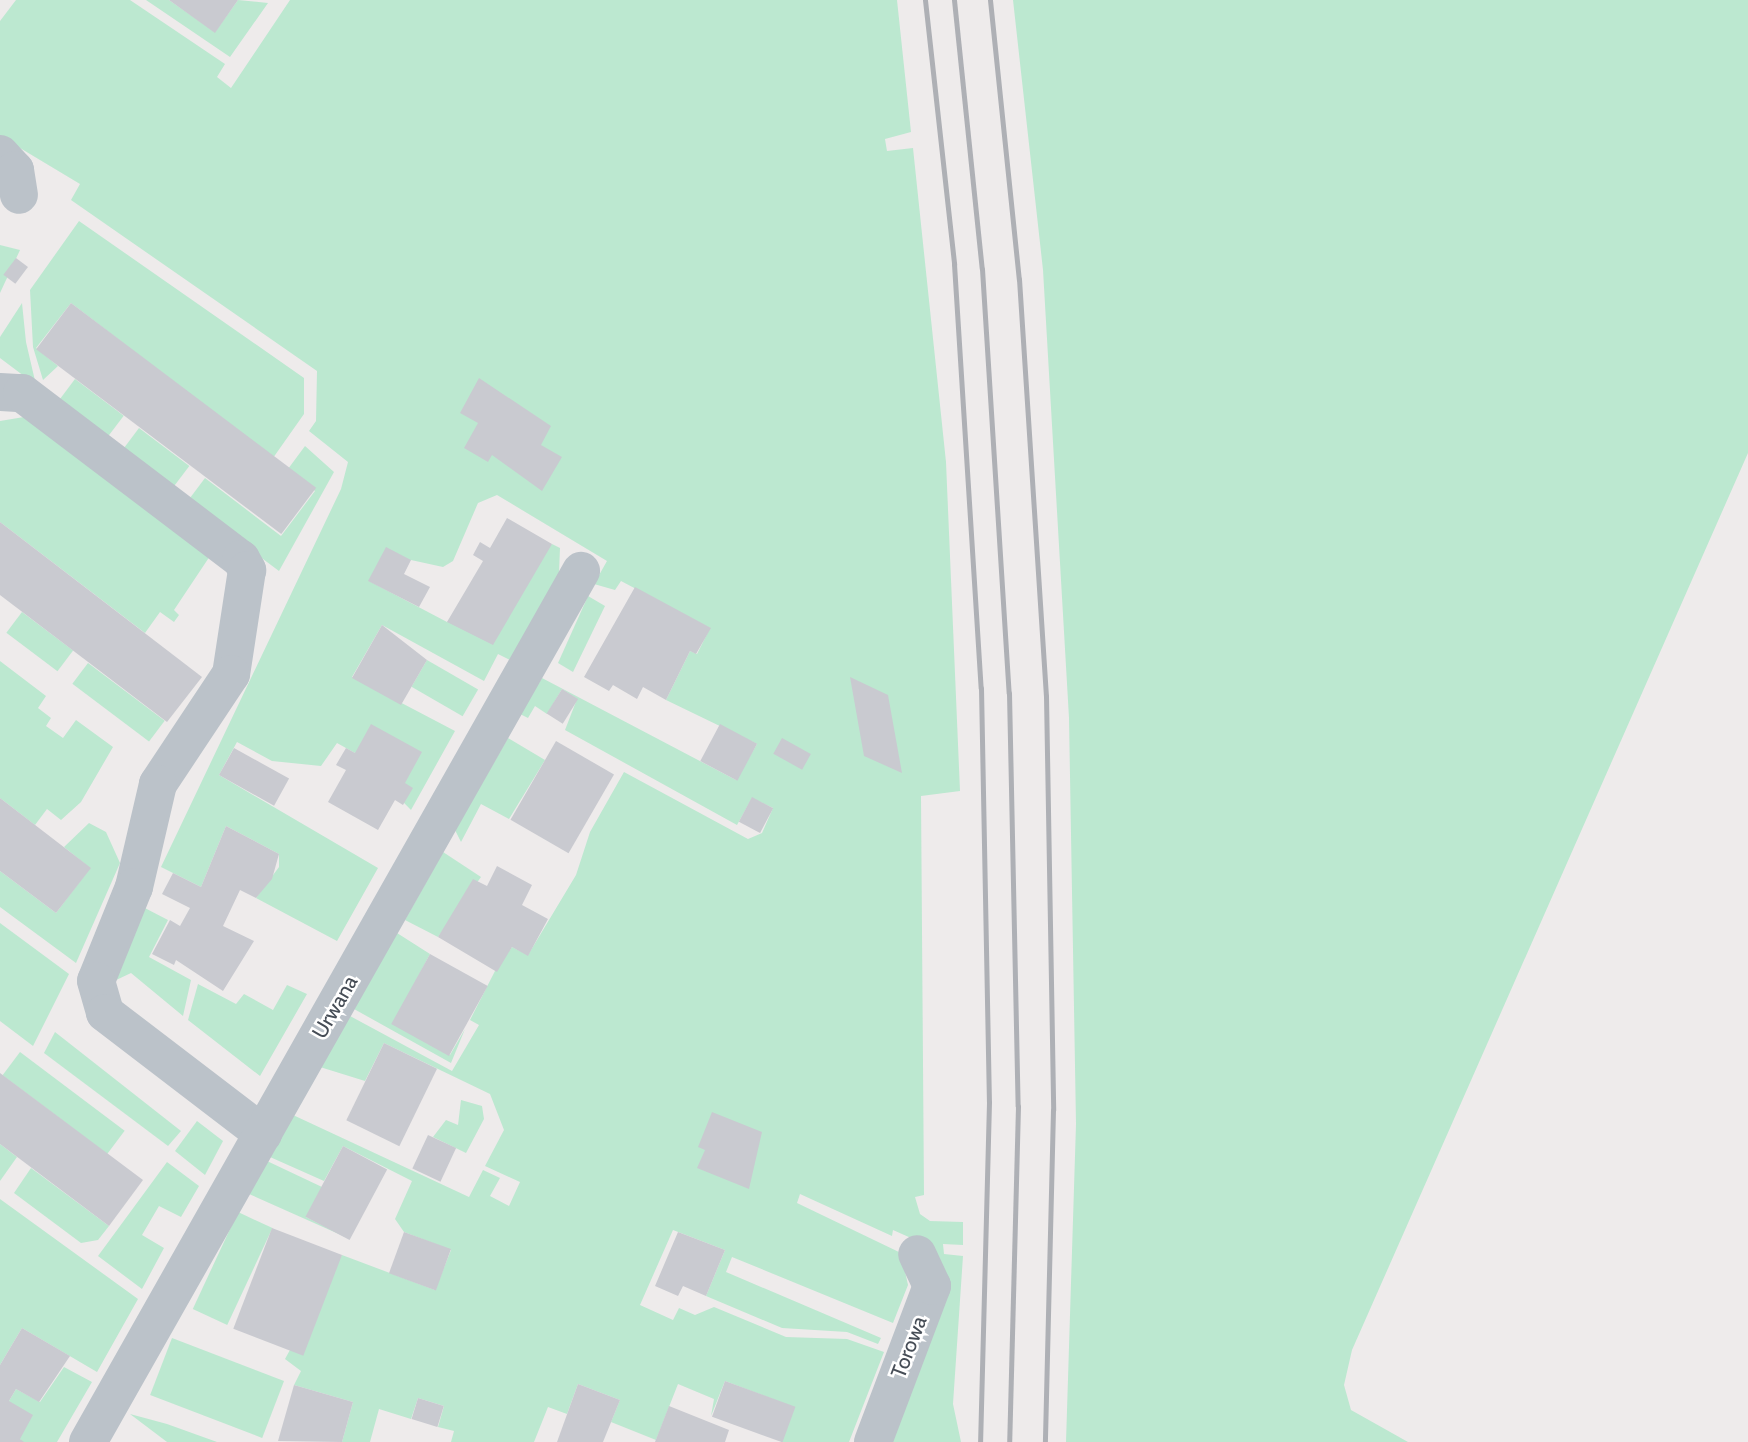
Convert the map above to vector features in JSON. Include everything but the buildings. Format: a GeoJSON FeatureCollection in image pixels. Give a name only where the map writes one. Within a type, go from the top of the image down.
{"type":"FeatureCollection","features":[{"type":"Feature","properties":{"kind":"street"},"geometry":{"type":"LineString","coordinates":[[0,154],[16,170],[19,195]]}},
{"type":"Feature","properties":{"kind":"street"},"geometry":{"type":"LineString","coordinates":[[0,392],[22,393],[241,559],[247,570],[231,674],[158,784],[135,887],[96,981],[105,1013],[263,1134]]}},
{"type":"Feature","properties":{"kind":"street","name":"Urwana"},"geometry":{"type":"LineString","coordinates":[[88,1442],[581,571]]}},
{"type":"Feature","properties":{"kind":"street","name":"Torowa"},"geometry":{"type":"LineString","coordinates":[[873,1442],[932,1286],[917,1254]]}},
{"type":"Feature","properties":{"kind":"green space"},"geometry":{"type":"Polygon","coordinates":[[[16,0],[130,0],[225,64],[217,77],[231,88],[290,0],[897,0],[911,132],[885,139],[887,151],[913,148],[946,462],[960,791],[921,796],[924,1195],[915,1197],[920,1214],[930,1221],[963,1222],[963,1245],[943,1244],[944,1254],[963,1256],[953,1404],[961,1442],[887,1442],[944,1292],[911,1238],[893,1230],[892,1236],[800,1194],[797,1203],[901,1253],[908,1285],[893,1323],[732,1257],[726,1272],[881,1338],[878,1344],[847,1332],[782,1328],[706,1296],[725,1250],[673,1230],[640,1305],[673,1320],[679,1308],[695,1315],[714,1307],[786,1337],[847,1339],[884,1352],[849,1442],[781,1442],[794,1407],[725,1381],[711,1416],[714,1399],[678,1384],[656,1440],[611,1422],[620,1400],[578,1384],[567,1414],[548,1407],[534,1442],[451,1442],[454,1431],[438,1427],[444,1406],[418,1398],[411,1419],[379,1409],[370,1442],[342,1442],[353,1402],[294,1385],[301,1371],[285,1359],[342,1255],[435,1290],[451,1250],[404,1232],[395,1219],[412,1181],[343,1146],[324,1181],[270,1157],[293,1115],[469,1197],[483,1170],[500,1178],[490,1196],[509,1206],[520,1182],[485,1166],[504,1130],[490,1094],[384,1043],[365,1081],[320,1067],[350,1016],[452,1071],[479,1025],[470,1020],[495,971],[512,947],[528,955],[576,875],[590,832],[624,772],[748,839],[762,833],[773,808],[752,798],[737,825],[565,730],[577,699],[562,689],[547,714],[535,706],[528,718],[520,714],[542,678],[736,780],[757,744],[666,700],[690,651],[697,654],[710,628],[621,581],[615,590],[594,584],[607,561],[497,495],[478,503],[453,561],[443,567],[411,560],[369,581],[447,622],[552,544],[560,548],[559,573],[510,660],[498,654],[484,681],[382,625],[352,677],[455,731],[411,810],[355,753],[337,743],[321,766],[272,761],[237,742],[219,775],[378,868],[337,941],[256,898],[279,867],[279,854],[226,826],[201,887],[161,867],[341,489],[348,462],[309,431],[316,421],[317,371],[71,200],[80,184],[0,136],[0,21],[16,0]]]}},
{"type":"Feature","properties":{"kind":"green space"},"geometry":{"type":"Polygon","coordinates":[[[146,0],[169,0],[215,32],[238,0],[268,3],[230,57],[146,0]]]}},
{"type":"Feature","properties":{"kind":"green space"},"geometry":{"type":"Polygon","coordinates":[[[1013,0],[1748,0],[1748,453],[1352,1350],[1344,1385],[1351,1410],[1408,1442],[1066,1442],[1076,1124],[1069,718],[1043,270],[1013,0]]]}},
{"type":"Feature","properties":{"kind":"green space"},"geometry":{"type":"Polygon","coordinates":[[[79,221],[304,378],[304,414],[273,458],[71,303],[36,348],[58,366],[43,380],[33,347],[30,290],[79,221]]]}},
{"type":"Feature","properties":{"kind":"green space"},"geometry":{"type":"Polygon","coordinates":[[[0,245],[20,250],[0,293],[0,245]]]}},
{"type":"Feature","properties":{"kind":"green space"},"geometry":{"type":"Polygon","coordinates":[[[22,303],[26,342],[36,385],[0,358],[0,337],[22,303]]]}},
{"type":"Feature","properties":{"kind":"green space"},"geometry":{"type":"Polygon","coordinates":[[[75,379],[124,416],[106,439],[58,402],[75,379]]]}},
{"type":"Feature","properties":{"kind":"green space"},"geometry":{"type":"Polygon","coordinates":[[[30,416],[212,553],[174,610],[179,615],[174,622],[160,612],[145,633],[0,522],[0,421],[30,416]]]}},
{"type":"Feature","properties":{"kind":"green space"},"geometry":{"type":"Polygon","coordinates":[[[139,428],[189,466],[172,489],[122,451],[139,428]]]}},
{"type":"Feature","properties":{"kind":"green space"},"geometry":{"type":"Polygon","coordinates":[[[305,446],[334,472],[279,571],[187,502],[205,478],[281,536],[315,491],[288,469],[305,446]]]}},
{"type":"Feature","properties":{"kind":"green space"},"geometry":{"type":"Polygon","coordinates":[[[588,596],[605,606],[573,672],[558,663],[588,596]]]}},
{"type":"Feature","properties":{"kind":"green space"},"geometry":{"type":"Polygon","coordinates":[[[22,612],[73,651],[57,671],[6,633],[22,612]]]}},
{"type":"Feature","properties":{"kind":"green space"},"geometry":{"type":"Polygon","coordinates":[[[427,660],[478,690],[463,716],[412,687],[427,660]]]}},
{"type":"Feature","properties":{"kind":"green space"},"geometry":{"type":"Polygon","coordinates":[[[0,661],[46,696],[38,708],[51,718],[46,726],[63,738],[76,720],[113,747],[81,802],[61,820],[47,809],[35,825],[0,798],[0,661]]]}},
{"type":"Feature","properties":{"kind":"green space"},"geometry":{"type":"Polygon","coordinates":[[[88,663],[165,721],[149,742],[72,684],[88,663]]]}},
{"type":"Feature","properties":{"kind":"green space"},"geometry":{"type":"Polygon","coordinates":[[[508,738],[545,760],[509,819],[481,804],[461,842],[455,830],[508,738]]]}},
{"type":"Feature","properties":{"kind":"green space"},"geometry":{"type":"Polygon","coordinates":[[[89,823],[106,832],[120,863],[76,963],[0,907],[0,871],[56,913],[90,868],[64,847],[89,823]]]}},
{"type":"Feature","properties":{"kind":"green space"},"geometry":{"type":"Polygon","coordinates":[[[443,852],[481,877],[438,937],[405,920],[443,852]]]}},
{"type":"Feature","properties":{"kind":"green space"},"geometry":{"type":"Polygon","coordinates":[[[139,905],[168,920],[149,957],[191,980],[183,1016],[131,973],[112,982],[139,905]]]}},
{"type":"Feature","properties":{"kind":"green space"},"geometry":{"type":"Polygon","coordinates":[[[0,923],[69,974],[33,1046],[0,1021],[0,923]]]}},
{"type":"Feature","properties":{"kind":"green space"},"geometry":{"type":"Polygon","coordinates":[[[397,933],[430,954],[393,1024],[450,1055],[465,1029],[451,1063],[354,1009],[397,933]]]}},
{"type":"Feature","properties":{"kind":"green space"},"geometry":{"type":"Polygon","coordinates":[[[198,984],[236,1004],[244,994],[273,1010],[287,985],[307,994],[260,1076],[188,1020],[198,984]]]}},
{"type":"Feature","properties":{"kind":"green space"},"geometry":{"type":"Polygon","coordinates":[[[55,1032],[181,1131],[168,1146],[44,1053],[55,1032]]]}},
{"type":"Feature","properties":{"kind":"green space"},"geometry":{"type":"Polygon","coordinates":[[[20,1052],[125,1131],[107,1154],[3,1075],[20,1052]]]}},
{"type":"Feature","properties":{"kind":"green space"},"geometry":{"type":"Polygon","coordinates":[[[461,1100],[482,1106],[484,1119],[466,1153],[433,1137],[446,1120],[458,1125],[461,1100]]]}},
{"type":"Feature","properties":{"kind":"green space"},"geometry":{"type":"Polygon","coordinates":[[[197,1121],[223,1141],[205,1175],[175,1151],[197,1121]]]}},
{"type":"Feature","properties":{"kind":"green space"},"geometry":{"type":"Polygon","coordinates":[[[0,1144],[17,1157],[0,1181],[0,1144]]]}},
{"type":"Feature","properties":{"kind":"green space"},"geometry":{"type":"Polygon","coordinates":[[[267,1161],[322,1187],[306,1217],[350,1239],[249,1194],[267,1161]]]}},
{"type":"Feature","properties":{"kind":"green space"},"geometry":{"type":"Polygon","coordinates":[[[167,1162],[199,1186],[181,1217],[159,1206],[142,1235],[164,1248],[142,1289],[98,1256],[167,1162]]]}},
{"type":"Feature","properties":{"kind":"green space"},"geometry":{"type":"Polygon","coordinates":[[[31,1168],[109,1226],[98,1240],[81,1243],[14,1193],[31,1168]]]}},
{"type":"Feature","properties":{"kind":"green space"},"geometry":{"type":"Polygon","coordinates":[[[0,1199],[138,1299],[97,1372],[22,1328],[0,1365],[0,1199]]]}},
{"type":"Feature","properties":{"kind":"green space"},"geometry":{"type":"Polygon","coordinates":[[[238,1212],[272,1228],[227,1325],[193,1309],[238,1212]]]}},
{"type":"Feature","properties":{"kind":"green space"},"geometry":{"type":"Polygon","coordinates":[[[172,1338],[284,1381],[262,1438],[150,1395],[172,1338]]]}},
{"type":"Feature","properties":{"kind":"green space"},"geometry":{"type":"Polygon","coordinates":[[[64,1367],[92,1382],[57,1442],[21,1442],[9,1401],[16,1389],[40,1402],[64,1367]]]}},
{"type":"Feature","properties":{"kind":"green space"},"geometry":{"type":"Polygon","coordinates":[[[130,1414],[167,1424],[217,1442],[167,1442],[130,1414]]]}},
{"type":"Feature","properties":{"kind":"railway"},"geometry":{"type":"LineString","coordinates":[[925,0],[954,264],[981,688],[989,1102],[980,1442]]}},
{"type":"Feature","properties":{"kind":"railway"},"geometry":{"type":"LineString","coordinates":[[954,0],[982,269],[1009,693],[1018,1106],[1009,1442]]}},
{"type":"Feature","properties":{"kind":"railway"},"geometry":{"type":"LineString","coordinates":[[990,0],[1019,279],[1046,696],[1053,1110],[1045,1442]]}}]}
